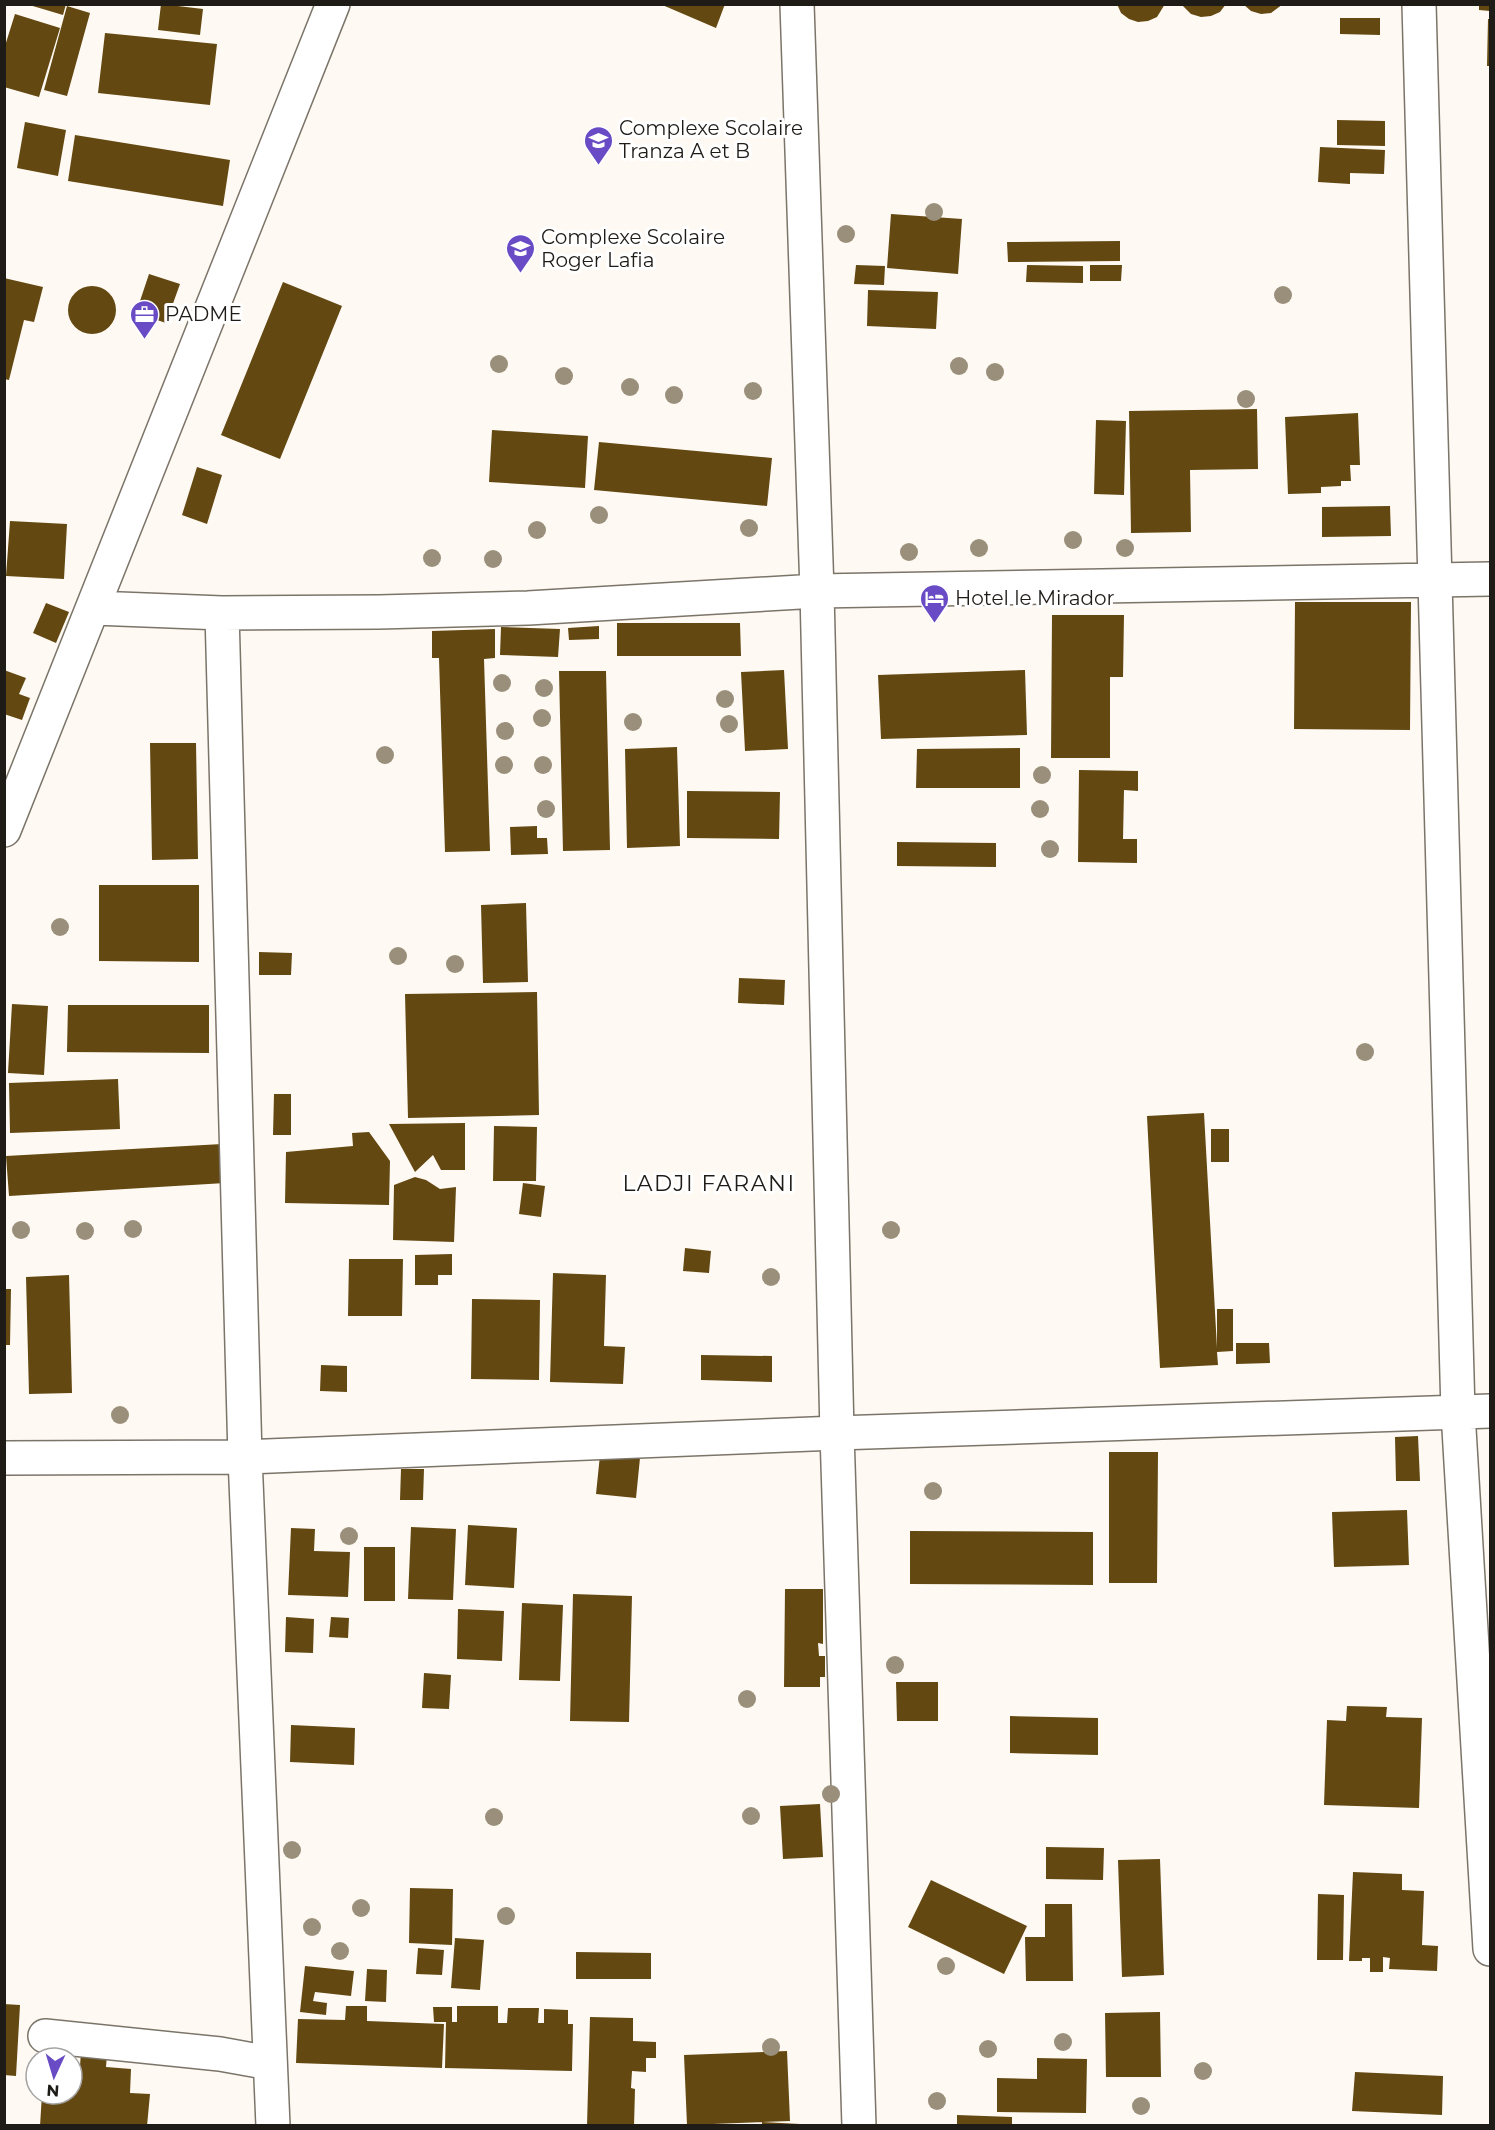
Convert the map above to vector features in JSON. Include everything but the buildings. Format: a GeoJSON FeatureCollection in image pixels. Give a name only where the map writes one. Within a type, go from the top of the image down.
{"type":"FeatureCollection","features":[{"type":"Feature","properties":{"kind":"street"},"geometry":{"type":"LineString","coordinates":[[4,830],[333,4]]}},
{"type":"Feature","properties":{"kind":"street"},"geometry":{"type":"LineString","coordinates":[[797,4],[817,591],[837,1433],[859,2126]]}},
{"type":"Feature","properties":{"kind":"street"},"geometry":{"type":"LineString","coordinates":[[1419,4],[1458,1412],[1491,1949]]}},
{"type":"Feature","properties":{"kind":"street"},"geometry":{"type":"LineString","coordinates":[[94,608],[222,613],[380,612],[528,608],[817,591],[1491,579]]}},
{"type":"Feature","properties":{"kind":"street"},"geometry":{"type":"LineString","coordinates":[[222,613],[245,1457],[273,2126]]}},
{"type":"Feature","properties":{"kind":"street"},"geometry":{"type":"LineString","coordinates":[[4,1458],[245,1457],[837,1433],[1491,1411]]}},
{"type":"Feature","properties":{"kind":"street"},"geometry":{"type":"LineString","coordinates":[[45,2036],[220,2054],[270,2062]]}},
{"type":"Feature","properties":{"kind":"place","name":"Complexe Scolaire Tranza A et B"},"geometry":{"type":"Point","coordinates":[598,166]}},
{"type":"Feature","properties":{"kind":"place","name":"Complexe Scolaire Roger Lafia"},"geometry":{"type":"Point","coordinates":[520,274]}},
{"type":"Feature","properties":{"kind":"place","name":"PADME"},"geometry":{"type":"Point","coordinates":[144,340]}},
{"type":"Feature","properties":{"kind":"place","name":"Hotel le Mirador"},"geometry":{"type":"Point","coordinates":[934,624]}},
{"type":"Feature","properties":{"kind":"district","name":"LADJI FARANI"},"geometry":{"type":"Point","coordinates":[709,1183]}}]}
